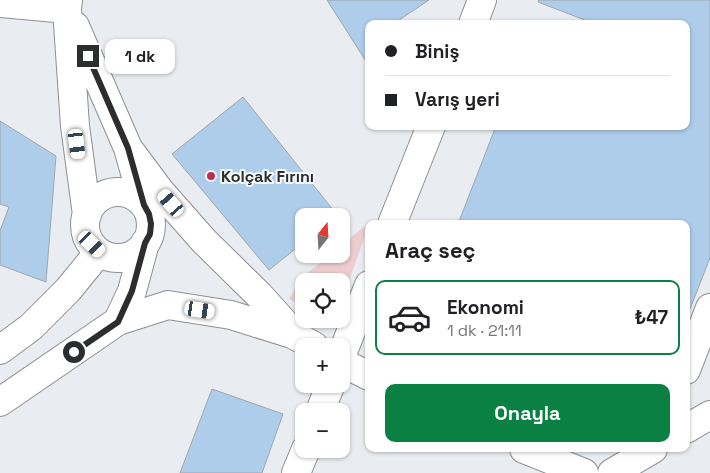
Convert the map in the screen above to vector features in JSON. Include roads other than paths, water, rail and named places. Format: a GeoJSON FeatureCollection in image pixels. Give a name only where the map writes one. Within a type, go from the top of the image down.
{"type":"FeatureCollection","features":[{"type":"Feature","properties":{"kind":"main road"},"geometry":{"type":"LineString","coordinates":[[474,20],[482,0]]}},
{"type":"Feature","properties":{"kind":"main road"},"geometry":{"type":"LineString","coordinates":[[0,3],[68,4]]}},
{"type":"Feature","properties":{"kind":"main road"},"geometry":{"type":"LineString","coordinates":[[68,4],[128,148],[144,205]]}},
{"type":"Feature","properties":{"kind":"main road"},"geometry":{"type":"LineString","coordinates":[[68,4],[75,126],[87,215]]}},
{"type":"Feature","properties":{"kind":"main road"},"geometry":{"type":"LineString","coordinates":[[394,220],[429,130]]}},
{"type":"Feature","properties":{"kind":"main road"},"geometry":{"type":"LineString","coordinates":[[128,148],[160,191],[204,241],[302,338]]}},
{"type":"Feature","properties":{"kind":"main road"},"geometry":{"type":"LineString","coordinates":[[121,192],[138,198],[144,205],[149,214],[150,234],[138,251],[129,256],[119,258],[100,252],[92,244],[87,236],[85,225],[90,207],[96,200],[104,195],[121,192]]}},
{"type":"Feature","properties":{"kind":"main road"},"geometry":{"type":"LineString","coordinates":[[118,322],[132,291],[145,243]]}},
{"type":"Feature","properties":{"kind":"main road"},"geometry":{"type":"LineString","coordinates":[[0,350],[31,326],[68,290],[100,252]]}},
{"type":"Feature","properties":{"kind":"main road"},"geometry":{"type":"LineString","coordinates":[[348,338],[365,295]]}},
{"type":"Feature","properties":{"kind":"main road"},"geometry":{"type":"LineString","coordinates":[[0,402],[118,322],[168,305],[231,315],[296,338]]}},
{"type":"Feature","properties":{"kind":"main road"},"geometry":{"type":"LineString","coordinates":[[690,360],[710,308]]}},
{"type":"Feature","properties":{"kind":"main road"},"geometry":{"type":"LineString","coordinates":[[350,366],[365,374]]}},
{"type":"Feature","properties":{"kind":"main road"},"geometry":{"type":"LineString","coordinates":[[690,427],[710,415]]}},
{"type":"Feature","properties":{"kind":"main road"},"geometry":{"type":"LineString","coordinates":[[532,452],[584,473]]}},
{"type":"Feature","properties":{"kind":"main road"},"geometry":{"type":"LineString","coordinates":[[612,473],[648,452]]}},
{"type":"Feature","properties":{"kind":"main road"},"geometry":{"type":"LineString","coordinates":[[296,473],[302,458]]}},
{"type":"Feature","properties":{"kind":"place","name":"Kolçak Fırını"},"geometry":{"type":"Point","coordinates":[211,176]}}]}
